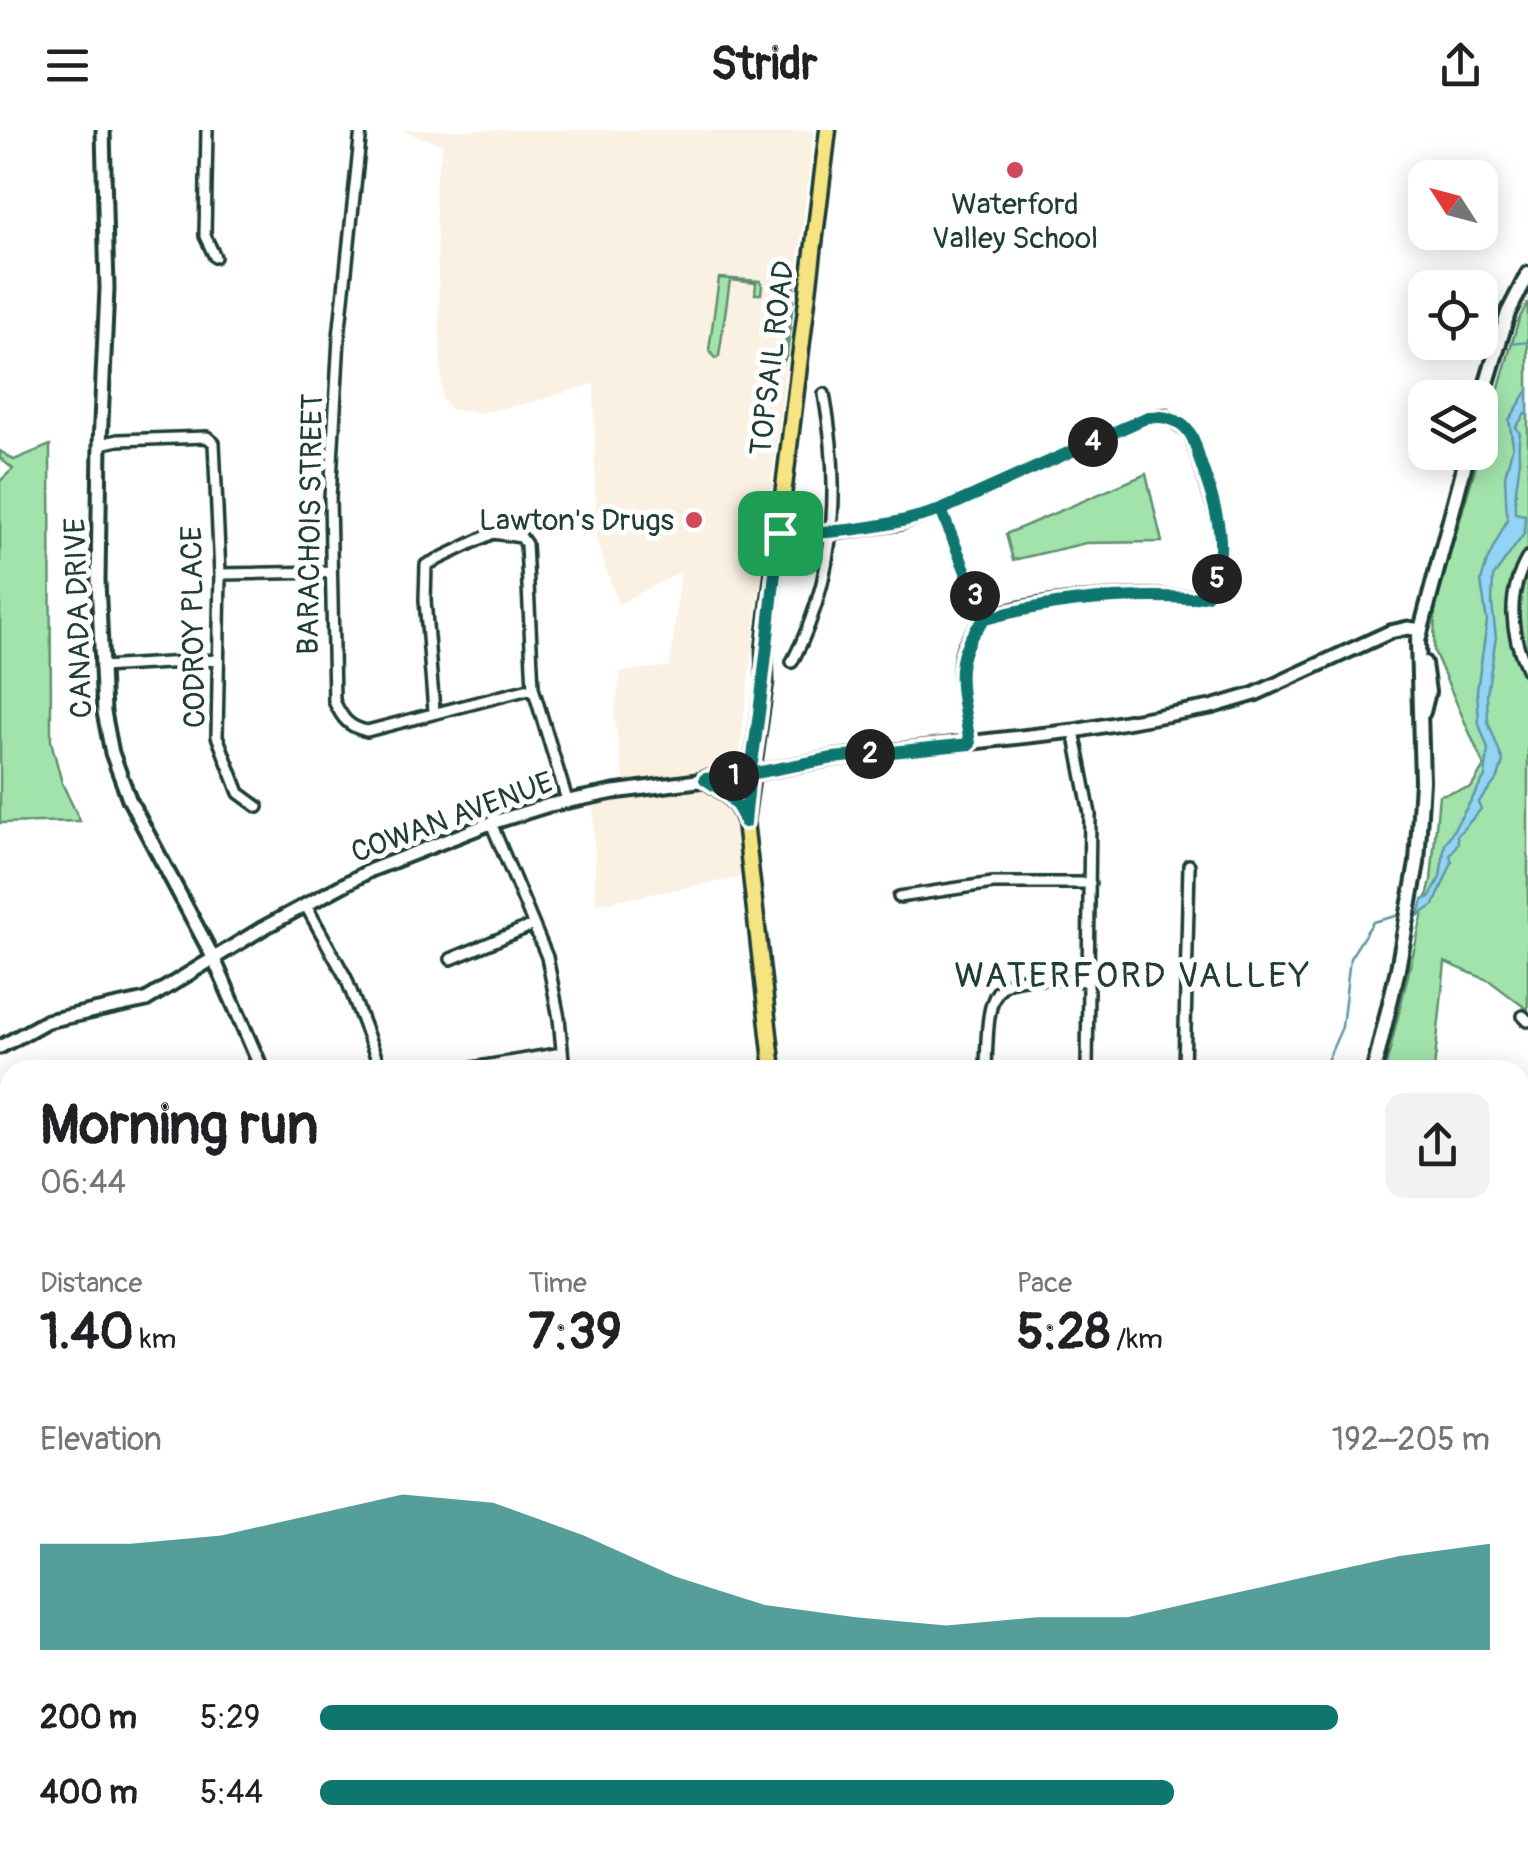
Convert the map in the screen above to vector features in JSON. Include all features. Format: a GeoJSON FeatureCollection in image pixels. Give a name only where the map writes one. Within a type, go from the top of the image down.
{"type":"FeatureCollection","features":[{"type":"Feature","properties":{"kind":"main road","name":"TOPSAIL ROAD"},"geometry":{"type":"LineString","coordinates":[[771,1060],[745,822],[765,681],[764,650],[828,130]]}},
{"type":"Feature","properties":{"kind":"main road"},"geometry":{"type":"LineString","coordinates":[[1488,380],[1508,313],[1528,274]]}},
{"type":"Feature","properties":{"kind":"main road"},"geometry":{"type":"LineString","coordinates":[[1376,1060],[1412,892],[1422,796],[1421,720],[1428,692],[1420,630],[1463,470]]}},
{"type":"Feature","properties":{"kind":"main road"},"geometry":{"type":"LineString","coordinates":[[705,779],[728,794],[745,822]]}},
{"type":"Feature","properties":{"kind":"street","name":"CANADA DRIVE"},"geometry":{"type":"LineString","coordinates":[[103,130],[107,289],[100,444],[104,712],[112,753],[129,798],[214,959],[258,1060]]}},
{"type":"Feature","properties":{"kind":"street"},"geometry":{"type":"LineString","coordinates":[[207,130],[205,236],[215,257]]}},
{"type":"Feature","properties":{"kind":"street","name":"BARACHOIS STREET"},"geometry":{"type":"LineString","coordinates":[[361,130],[340,337],[330,498],[334,701],[344,721],[367,731],[533,688]]}},
{"type":"Feature","properties":{"kind":"street"},"geometry":{"type":"LineString","coordinates":[[792,662],[818,608],[833,534],[824,394]]}},
{"type":"Feature","properties":{"kind":"street"},"geometry":{"type":"LineString","coordinates":[[780,533],[833,534],[900,524],[941,510],[1148,417],[1165,416],[1190,432],[1220,525],[1221,562],[1207,595],[1081,598],[985,619],[962,651],[961,679],[970,744]]}},
{"type":"Feature","properties":{"kind":"street","name":"CODROY PLACE"},"geometry":{"type":"LineString","coordinates":[[100,444],[207,437],[214,443],[220,574],[217,736],[239,794],[258,807]]}},
{"type":"Feature","properties":{"kind":"street"},"geometry":{"type":"LineString","coordinates":[[941,510],[985,619]]}},
{"type":"Feature","properties":{"kind":"street"},"geometry":{"type":"LineString","coordinates":[[434,712],[426,565],[493,533],[521,537],[526,544],[533,688],[567,800]]}},
{"type":"Feature","properties":{"kind":"street"},"geometry":{"type":"LineString","coordinates":[[1528,557],[1516,587],[1512,621],[1517,648],[1528,671]]}},
{"type":"Feature","properties":{"kind":"street"},"geometry":{"type":"LineString","coordinates":[[220,574],[331,572]]}},
{"type":"Feature","properties":{"kind":"street","name":"COWAN AVENUE"},"geometry":{"type":"LineString","coordinates":[[0,1046],[47,1021],[146,1000],[306,904],[371,870],[491,823],[567,800],[833,758],[1074,730],[1235,701],[1390,632],[1420,630]]}},
{"type":"Feature","properties":{"kind":"street"},"geometry":{"type":"LineString","coordinates":[[101,667],[218,660]]}},
{"type":"Feature","properties":{"kind":"street"},"geometry":{"type":"LineString","coordinates":[[1074,730],[1090,814],[1087,1060]]}},
{"type":"Feature","properties":{"kind":"street"},"geometry":{"type":"LineString","coordinates":[[491,823],[546,958],[559,1018],[563,1060]]}},
{"type":"Feature","properties":{"kind":"street"},"geometry":{"type":"LineString","coordinates":[[1184,1060],[1189,865]]}},
{"type":"Feature","properties":{"kind":"street"},"geometry":{"type":"LineString","coordinates":[[899,897],[993,883],[1090,882]]}},
{"type":"Feature","properties":{"kind":"street"},"geometry":{"type":"LineString","coordinates":[[306,904],[346,978],[377,1060]]}},
{"type":"Feature","properties":{"kind":"street"},"geometry":{"type":"LineString","coordinates":[[451,959],[533,925]]}},
{"type":"Feature","properties":{"kind":"street"},"geometry":{"type":"LineString","coordinates":[[986,1060],[987,1016],[991,999],[1004,984],[1020,978],[1088,981]]}},
{"type":"Feature","properties":{"kind":"street"},"geometry":{"type":"LineString","coordinates":[[524,1060],[562,1054]]}},
{"type":"Feature","properties":{"kind":"shaded area"},"geometry":{"type":"Polygon","coordinates":[[[401,130],[814,130],[738,767],[739,878],[596,904],[593,800],[627,797],[614,716],[621,672],[670,666],[681,572],[618,604],[596,540],[594,384],[478,413],[450,409],[442,398],[435,183],[443,145],[401,130]]]}},
{"type":"Feature","properties":{"kind":"green space"},"geometry":{"type":"Polygon","coordinates":[[[786,268],[794,270],[796,277],[787,355],[782,364],[775,365],[776,355],[784,354],[794,279],[786,277],[786,268]]]}},
{"type":"Feature","properties":{"kind":"green space"},"geometry":{"type":"Polygon","coordinates":[[[719,278],[760,281],[762,285],[761,294],[755,294],[756,283],[730,280],[719,356],[715,359],[709,350],[719,278]]]}},
{"type":"Feature","properties":{"kind":"green space"},"geometry":{"type":"Polygon","coordinates":[[[1528,302],[1528,1010],[1490,981],[1445,962],[1435,1060],[1387,1060],[1431,880],[1439,795],[1471,788],[1484,766],[1434,651],[1435,605],[1475,470],[1498,470],[1498,390],[1519,319],[1528,302]]]}},
{"type":"Feature","properties":{"kind":"green space"},"geometry":{"type":"Polygon","coordinates":[[[50,445],[51,741],[62,783],[80,821],[0,823],[0,481],[13,469],[0,458],[0,451],[14,460],[50,445]]]}},
{"type":"Feature","properties":{"kind":"green space"},"geometry":{"type":"Polygon","coordinates":[[[1146,474],[1162,542],[1086,543],[1013,560],[1006,534],[1146,474]]]}},
{"type":"Feature","properties":{"kind":"water"},"geometry":{"type":"Polygon","coordinates":[[[1528,390],[1528,415],[1516,427],[1520,434],[1515,513],[1525,515],[1524,534],[1493,577],[1496,637],[1487,694],[1488,722],[1503,761],[1498,778],[1478,803],[1481,809],[1457,836],[1458,843],[1450,856],[1452,862],[1434,905],[1419,915],[1423,900],[1430,897],[1440,877],[1445,844],[1485,777],[1488,749],[1479,724],[1477,690],[1487,622],[1481,581],[1507,520],[1505,476],[1513,445],[1509,420],[1528,390]]]}},
{"type":"Feature","properties":{"kind":"waterway"},"geometry":{"type":"LineString","coordinates":[[1511,344],[1528,342]]}},
{"type":"Feature","properties":{"kind":"waterway"},"geometry":{"type":"LineString","coordinates":[[1327,1060],[1342,1027],[1350,958],[1373,922],[1400,915]]}},
{"type":"Feature","properties":{"kind":"place","name":"Waterford Valley School"},"geometry":{"type":"Point","coordinates":[1015,170]}},
{"type":"Feature","properties":{"kind":"place","name":"Lawton's Drugs"},"geometry":{"type":"Point","coordinates":[694,520]}},
{"type":"Feature","properties":{"kind":"district","name":"WATERFORD VALLEY"},"geometry":{"type":"Point","coordinates":[1133,975]}},
{"type":"Feature","properties":{"kind":"route"},"geometry":{"type":"LineString","coordinates":[[780,533],[764,650],[765,681],[750,774],[705,779],[728,794],[745,822],[750,774],[833,758],[970,744],[961,679],[962,651],[985,619],[941,510],[1148,417],[1165,416],[1190,432],[1220,525],[1221,562],[1207,595],[1081,598],[985,619],[941,510],[900,524],[833,534],[780,533]]}}]}
